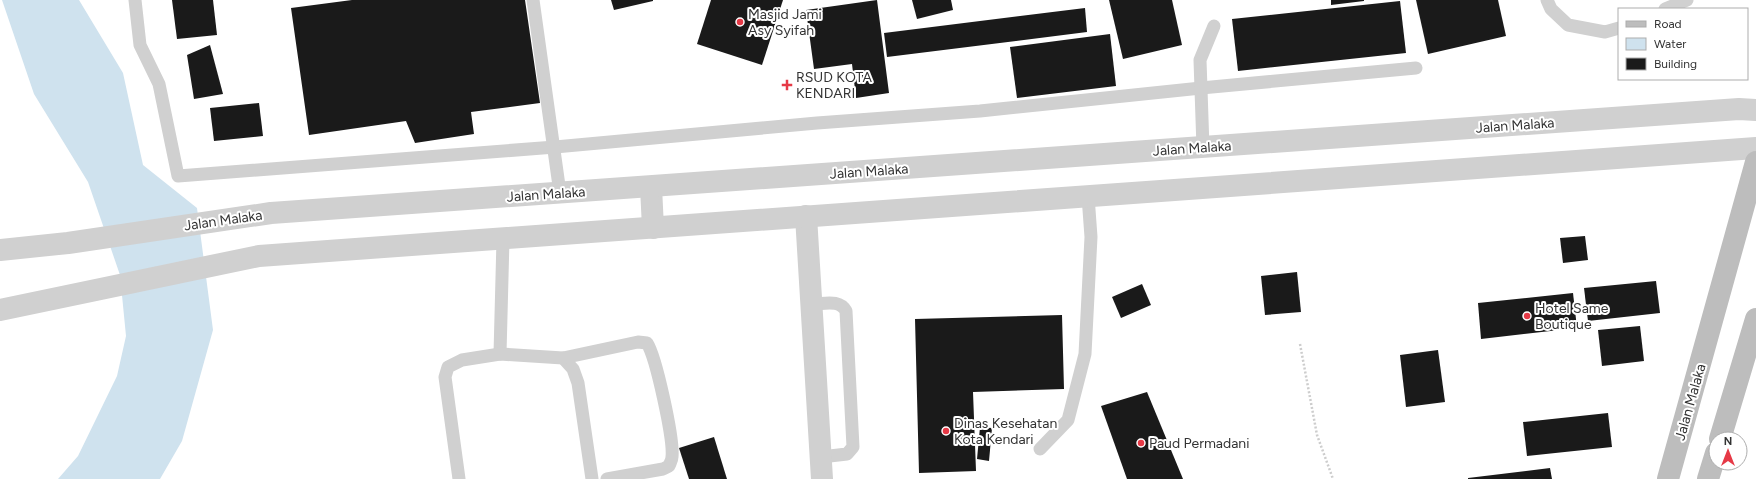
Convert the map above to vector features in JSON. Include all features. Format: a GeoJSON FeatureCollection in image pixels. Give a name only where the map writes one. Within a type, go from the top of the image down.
{"type":"FeatureCollection","features":[{"type":"Feature","properties":{"kind":"street","name":"Jalan Malaka"},"geometry":{"type":"LineString","coordinates":[[0,250],[68,243],[271,213],[1748,110]]}},
{"type":"Feature","properties":{"kind":"street"},"geometry":{"type":"LineString","coordinates":[[0,310],[259,256],[1756,148]]}},
{"type":"Feature","properties":{"kind":"street","name":"Jalan Malaka"},"geometry":{"type":"LineString","coordinates":[[1668,479],[1756,162]]}},
{"type":"Feature","properties":{"kind":"street"},"geometry":{"type":"LineString","coordinates":[[651,187],[653,228]]}},
{"type":"Feature","properties":{"kind":"street"},"geometry":{"type":"LineString","coordinates":[[806,216],[822,479]]}},
{"type":"Feature","properties":{"kind":"street"},"geometry":{"type":"LineString","coordinates":[[1722,431],[1756,319]]}},
{"type":"Feature","properties":{"kind":"lane"},"geometry":{"type":"LineString","coordinates":[[135,0],[140,45],[159,84],[178,176],[555,147],[817,123],[980,111],[1416,68]]}},
{"type":"Feature","properties":{"kind":"lane"},"geometry":{"type":"LineString","coordinates":[[533,0],[555,147],[560,193]]}},
{"type":"Feature","properties":{"kind":"lane"},"geometry":{"type":"LineString","coordinates":[[1546,0],[1551,9],[1568,25],[1605,32],[1618,28]]}},
{"type":"Feature","properties":{"kind":"lane"},"geometry":{"type":"LineString","coordinates":[[1667,8],[1687,0]]}},
{"type":"Feature","properties":{"kind":"lane"},"geometry":{"type":"LineString","coordinates":[[1203,148],[1200,60],[1214,26]]}},
{"type":"Feature","properties":{"kind":"lane"},"geometry":{"type":"LineString","coordinates":[[1040,448],[1068,420],[1086,354],[1091,243],[1088,196]]}},
{"type":"Feature","properties":{"kind":"lane"},"geometry":{"type":"LineString","coordinates":[[500,354],[503,239]]}},
{"type":"Feature","properties":{"kind":"lane"},"geometry":{"type":"LineString","coordinates":[[811,299],[838,303],[843,305],[846,311],[853,447],[847,454],[821,456]]}},
{"type":"Feature","properties":{"kind":"lane"},"geometry":{"type":"LineString","coordinates":[[459,479],[445,377],[448,367],[462,360],[500,354],[563,358],[638,342],[647,343],[650,348],[669,428],[673,458],[669,466],[663,469],[606,479]]}},
{"type":"Feature","properties":{"kind":"lane"},"geometry":{"type":"LineString","coordinates":[[563,358],[573,369],[578,383],[592,479]]}},
{"type":"Feature","properties":{"kind":"path"},"geometry":{"type":"LineString","coordinates":[[1300,344],[1317,435],[1332,479]]}},
{"type":"Feature","properties":{"kind":"water"},"geometry":{"type":"Polygon","coordinates":[[[2,0],[79,0],[123,73],[143,165],[197,208],[213,330],[182,441],[160,479],[58,479],[78,456],[117,376],[126,336],[120,275],[88,182],[34,94],[2,0]]]}},
{"type":"Feature","properties":{"kind":"building"},"geometry":{"type":"Polygon","coordinates":[[[172,0],[213,0],[217,35],[177,39],[172,0]]]}},
{"type":"Feature","properties":{"kind":"building"},"geometry":{"type":"Polygon","coordinates":[[[352,0],[525,0],[540,103],[471,112],[474,134],[415,143],[406,121],[309,135],[291,8],[352,0]]]}},
{"type":"Feature","properties":{"kind":"building"},"geometry":{"type":"Polygon","coordinates":[[[611,0],[653,0],[653,1],[614,10],[611,0]]]}},
{"type":"Feature","properties":{"kind":"building","name":"Masjid Jami Asy Syifah"},"geometry":{"type":"Polygon","coordinates":[[[711,0],[783,0],[762,65],[697,44],[711,0]]]}},
{"type":"Feature","properties":{"kind":"building"},"geometry":{"type":"Polygon","coordinates":[[[877,0],[889,93],[856,98],[852,64],[814,69],[806,10],[877,0]]]}},
{"type":"Feature","properties":{"kind":"building"},"geometry":{"type":"Polygon","coordinates":[[[912,0],[951,0],[953,10],[917,19],[912,0]]]}},
{"type":"Feature","properties":{"kind":"building"},"geometry":{"type":"Polygon","coordinates":[[[1109,0],[1172,0],[1182,45],[1123,59],[1109,0]]]}},
{"type":"Feature","properties":{"kind":"building"},"geometry":{"type":"Polygon","coordinates":[[[1331,0],[1364,0],[1364,1],[1331,5],[1331,0]]]}},
{"type":"Feature","properties":{"kind":"building"},"geometry":{"type":"Polygon","coordinates":[[[1416,0],[1498,0],[1506,36],[1428,54],[1416,0]]]}},
{"type":"Feature","properties":{"kind":"building"},"geometry":{"type":"Polygon","coordinates":[[[1400,1],[1406,53],[1238,71],[1232,19],[1400,1]]]}},
{"type":"Feature","properties":{"kind":"building"},"geometry":{"type":"Polygon","coordinates":[[[1085,8],[1087,32],[887,57],[884,33],[1085,8]]]}},
{"type":"Feature","properties":{"kind":"building"},"geometry":{"type":"Polygon","coordinates":[[[1110,34],[1116,86],[1017,98],[1010,47],[1110,34]]]}},
{"type":"Feature","properties":{"kind":"building"},"geometry":{"type":"Polygon","coordinates":[[[210,45],[223,94],[194,99],[187,55],[210,45]]]}},
{"type":"Feature","properties":{"kind":"building"},"geometry":{"type":"Polygon","coordinates":[[[259,103],[263,136],[214,141],[210,108],[259,103]]]}},
{"type":"Feature","properties":{"kind":"building"},"geometry":{"type":"Polygon","coordinates":[[[1585,236],[1588,260],[1563,263],[1560,238],[1585,236]]]}},
{"type":"Feature","properties":{"kind":"building"},"geometry":{"type":"Polygon","coordinates":[[[1297,272],[1301,312],[1265,315],[1261,276],[1297,272]]]}},
{"type":"Feature","properties":{"kind":"building"},"geometry":{"type":"Polygon","coordinates":[[[1656,281],[1660,313],[1588,321],[1584,288],[1656,281]]]}},
{"type":"Feature","properties":{"kind":"building"},"geometry":{"type":"Polygon","coordinates":[[[1142,284],[1151,305],[1121,318],[1112,297],[1142,284]]]}},
{"type":"Feature","properties":{"kind":"building","name":"Hotel Same Boutique"},"geometry":{"type":"Polygon","coordinates":[[[1573,293],[1577,328],[1481,339],[1478,303],[1573,293]]]}},
{"type":"Feature","properties":{"kind":"building","name":"Dinas Kesehatan Kota Kendari"},"geometry":{"type":"Polygon","coordinates":[[[1062,315],[1064,389],[973,392],[976,471],[919,473],[915,319],[1062,315]]]}},
{"type":"Feature","properties":{"kind":"building"},"geometry":{"type":"Polygon","coordinates":[[[1640,326],[1644,361],[1602,366],[1598,330],[1640,326]]]}},
{"type":"Feature","properties":{"kind":"building"},"geometry":{"type":"Polygon","coordinates":[[[1438,350],[1445,402],[1406,407],[1400,355],[1438,350]]]}},
{"type":"Feature","properties":{"kind":"building","name":"Paud Permadani"},"geometry":{"type":"Polygon","coordinates":[[[1147,392],[1183,479],[1127,479],[1101,406],[1147,392]]]}},
{"type":"Feature","properties":{"kind":"building"},"geometry":{"type":"Polygon","coordinates":[[[1608,413],[1612,447],[1527,456],[1523,422],[1608,413]]]}},
{"type":"Feature","properties":{"kind":"building"},"geometry":{"type":"Polygon","coordinates":[[[980,427],[992,428],[989,461],[977,459],[980,427]]]}},
{"type":"Feature","properties":{"kind":"building"},"geometry":{"type":"Polygon","coordinates":[[[714,437],[727,479],[689,479],[679,448],[714,437]]]}},
{"type":"Feature","properties":{"kind":"building"},"geometry":{"type":"Polygon","coordinates":[[[1550,468],[1552,479],[1468,479],[1468,478],[1550,468]]]}},
{"type":"Feature","properties":{"kind":"place","name":"Masjid Jami Asy Syifah"},"geometry":{"type":"Point","coordinates":[740,22]}},
{"type":"Feature","properties":{"kind":"place","name":"RSUD KOTA KENDARI"},"geometry":{"type":"Point","coordinates":[787,85]}},
{"type":"Feature","properties":{"kind":"place","name":"Hotel Same Boutique"},"geometry":{"type":"Point","coordinates":[1527,316]}},
{"type":"Feature","properties":{"kind":"place","name":"Dinas Kesehatan Kota Kendari"},"geometry":{"type":"Point","coordinates":[946,431]}},
{"type":"Feature","properties":{"kind":"place","name":"Paud Permadani"},"geometry":{"type":"Point","coordinates":[1141,443]}}]}
